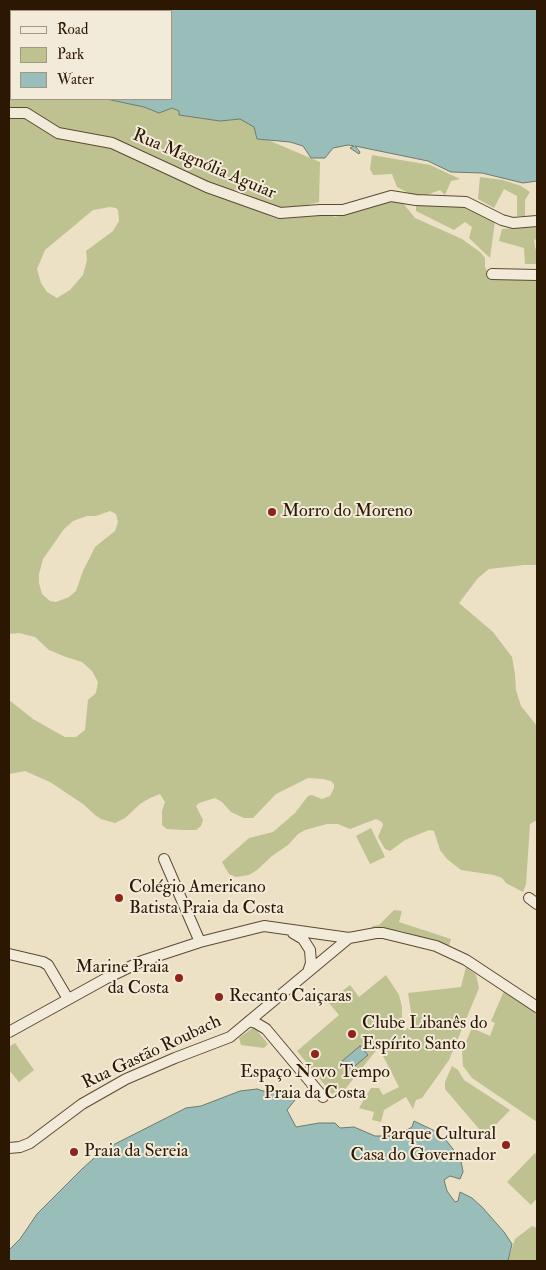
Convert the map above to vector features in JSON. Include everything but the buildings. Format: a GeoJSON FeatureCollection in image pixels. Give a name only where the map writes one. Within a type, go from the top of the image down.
{"type":"FeatureCollection","features":[{"type":"Feature","properties":{"kind":"street","name":"Rua Magnólia Aguiar"},"geometry":{"type":"LineString","coordinates":[[9,114],[26,113],[58,133],[112,143],[207,187],[280,213],[343,210],[391,196],[416,200],[466,202],[502,220],[513,223],[537,220]]}},
{"type":"Feature","properties":{"kind":"street"},"geometry":{"type":"LineString","coordinates":[[492,274],[537,275]]}},
{"type":"Feature","properties":{"kind":"street"},"geometry":{"type":"LineString","coordinates":[[164,860],[200,942]]}},
{"type":"Feature","properties":{"kind":"street"},"geometry":{"type":"LineString","coordinates":[[9,1032],[142,961],[258,926],[349,938],[383,933],[436,946],[471,963],[536,1004]]}},
{"type":"Feature","properties":{"kind":"street"},"geometry":{"type":"LineString","coordinates":[[283,928],[300,936],[308,946],[311,959],[308,972]]}},
{"type":"Feature","properties":{"kind":"street","name":"Rua Gastão Roubach"},"geometry":{"type":"LineString","coordinates":[[9,1148],[20,1147],[30,1143],[82,1104],[110,1087],[175,1058],[227,1039],[349,938]]}},
{"type":"Feature","properties":{"kind":"street"},"geometry":{"type":"LineString","coordinates":[[9,954],[43,962],[48,965],[68,999]]}},
{"type":"Feature","properties":{"kind":"street"},"geometry":{"type":"LineString","coordinates":[[268,1006],[267,1020],[269,1032]]}},
{"type":"Feature","properties":{"kind":"street"},"geometry":{"type":"LineString","coordinates":[[249,1021],[260,1025],[269,1032],[323,1097]]}},
{"type":"Feature","properties":{"kind":"green space"},"geometry":{"type":"Polygon","coordinates":[[[10,72],[10,100],[108,100],[144,107],[159,113],[172,108],[179,111],[179,115],[220,121],[240,119],[254,127],[256,135],[320,162],[319,202],[285,211],[234,189],[234,195],[272,217],[278,219],[331,215],[335,217],[385,199],[402,202],[415,218],[462,239],[480,252],[485,258],[485,267],[489,275],[537,279],[537,565],[489,569],[478,578],[459,603],[493,632],[512,657],[516,690],[521,706],[537,726],[537,820],[530,824],[526,884],[523,892],[494,875],[461,870],[447,859],[440,850],[434,831],[429,830],[405,840],[390,851],[385,849],[378,837],[383,825],[382,822],[376,819],[350,829],[338,824],[327,824],[305,830],[249,875],[236,877],[229,874],[222,862],[249,838],[273,832],[295,813],[308,796],[312,795],[322,799],[330,796],[334,784],[323,779],[308,778],[276,794],[253,818],[244,818],[231,812],[222,802],[215,798],[199,803],[196,806],[203,820],[201,826],[196,830],[184,830],[167,829],[162,825],[162,811],[165,802],[160,794],[140,804],[125,818],[115,823],[101,819],[83,804],[50,782],[25,771],[9,774],[9,700],[33,719],[54,731],[65,737],[76,737],[85,730],[88,700],[96,693],[98,682],[92,671],[82,662],[49,650],[35,637],[19,633],[9,634],[10,72]],[[110,207],[93,210],[45,250],[37,269],[41,283],[47,292],[57,298],[70,290],[83,275],[87,260],[86,251],[113,231],[119,221],[116,208],[110,207]],[[110,511],[96,516],[87,516],[73,521],[64,529],[43,559],[39,574],[42,594],[50,601],[56,602],[69,597],[76,591],[83,571],[95,547],[115,531],[118,522],[116,514],[110,511]]]}},
{"type":"Feature","properties":{"kind":"green space"},"geometry":{"type":"Polygon","coordinates":[[[372,155],[430,165],[460,179],[451,181],[445,195],[440,190],[427,195],[414,196],[397,187],[392,174],[373,175],[370,169],[372,155]]]}},
{"type":"Feature","properties":{"kind":"green space"},"geometry":{"type":"Polygon","coordinates":[[[480,177],[503,180],[521,186],[530,192],[525,200],[525,216],[517,216],[517,196],[504,189],[494,208],[478,199],[480,177]]]}},
{"type":"Feature","properties":{"kind":"green space"},"geometry":{"type":"Polygon","coordinates":[[[457,203],[495,221],[490,258],[469,238],[472,227],[465,222],[454,230],[416,211],[416,205],[457,203]]]}},
{"type":"Feature","properties":{"kind":"green space"},"geometry":{"type":"Polygon","coordinates":[[[537,226],[537,239],[534,240],[537,250],[537,264],[525,264],[524,248],[499,241],[502,229],[537,226]]]}},
{"type":"Feature","properties":{"kind":"green space"},"geometry":{"type":"Polygon","coordinates":[[[371,828],[385,857],[370,864],[356,836],[371,828]]]}},
{"type":"Feature","properties":{"kind":"green space"},"geometry":{"type":"Polygon","coordinates":[[[394,910],[402,911],[399,922],[451,939],[449,946],[401,931],[371,928],[379,925],[394,910]]]}},
{"type":"Feature","properties":{"kind":"green space"},"geometry":{"type":"Polygon","coordinates":[[[466,967],[476,975],[479,988],[449,1060],[422,1098],[416,1100],[413,1109],[406,1097],[384,1110],[381,1122],[372,1120],[374,1112],[359,1108],[371,1088],[379,1088],[383,1095],[399,1087],[382,1054],[386,1051],[382,1043],[338,1098],[334,1093],[332,1094],[297,1051],[339,1015],[328,1002],[350,985],[359,997],[386,975],[399,995],[402,1007],[402,1017],[396,1025],[405,1031],[411,1024],[412,1018],[408,993],[461,987],[466,967]]]}},
{"type":"Feature","properties":{"kind":"green space"},"geometry":{"type":"Polygon","coordinates":[[[504,991],[537,1013],[537,1122],[472,1078],[463,1066],[462,1051],[472,1028],[490,1036],[495,1023],[491,1021],[504,991]]]}},
{"type":"Feature","properties":{"kind":"green space"},"geometry":{"type":"Polygon","coordinates":[[[254,1027],[268,1044],[264,1048],[241,1045],[239,1038],[254,1027]]]}},
{"type":"Feature","properties":{"kind":"green space"},"geometry":{"type":"Polygon","coordinates":[[[15,1043],[34,1070],[19,1082],[9,1070],[9,1047],[15,1043]]]}},
{"type":"Feature","properties":{"kind":"green space"},"geometry":{"type":"Polygon","coordinates":[[[452,1066],[458,1070],[464,1080],[510,1110],[485,1136],[445,1089],[445,1082],[452,1066]]]}},
{"type":"Feature","properties":{"kind":"green space"},"geometry":{"type":"Polygon","coordinates":[[[535,1153],[537,1156],[537,1198],[531,1205],[507,1182],[535,1153]]]}},
{"type":"Feature","properties":{"kind":"green space"},"geometry":{"type":"Polygon","coordinates":[[[532,1226],[537,1228],[537,1261],[508,1261],[515,1239],[532,1226]]]}},
{"type":"Feature","properties":{"kind":"water"},"geometry":{"type":"Polygon","coordinates":[[[9,9],[537,9],[537,181],[523,183],[482,173],[451,172],[428,161],[355,146],[360,152],[359,154],[350,148],[354,146],[348,145],[333,148],[325,158],[311,158],[303,146],[290,142],[257,139],[254,127],[240,119],[220,121],[179,115],[179,111],[172,108],[159,113],[144,107],[111,100],[172,100],[172,10],[10,10],[9,61],[9,9]]]}},
{"type":"Feature","properties":{"kind":"water"},"geometry":{"type":"Polygon","coordinates":[[[360,1046],[368,1055],[349,1071],[341,1062],[360,1046]]]}},
{"type":"Feature","properties":{"kind":"water"},"geometry":{"type":"Polygon","coordinates":[[[257,1089],[289,1092],[294,1098],[299,1095],[287,1110],[296,1127],[319,1123],[335,1123],[340,1128],[354,1127],[375,1136],[390,1136],[412,1127],[414,1121],[435,1131],[445,1139],[461,1161],[463,1172],[460,1179],[450,1176],[444,1180],[447,1191],[455,1202],[458,1201],[460,1192],[472,1198],[504,1232],[512,1244],[508,1261],[9,1261],[9,1250],[20,1239],[37,1214],[103,1150],[186,1108],[201,1106],[240,1091],[257,1089]]]}},
{"type":"Feature","properties":{"kind":"place","name":"Morro do Moreno"},"geometry":{"type":"Point","coordinates":[272,512]}},
{"type":"Feature","properties":{"kind":"place","name":"Colégio Americano Batista Praia da Costa"},"geometry":{"type":"Point","coordinates":[119,898]}},
{"type":"Feature","properties":{"kind":"place","name":"Marine Praia da Costa"},"geometry":{"type":"Point","coordinates":[179,978]}},
{"type":"Feature","properties":{"kind":"place","name":"Recanto Caiçaras"},"geometry":{"type":"Point","coordinates":[219,997]}},
{"type":"Feature","properties":{"kind":"place","name":"Clube Libanês do Espírito Santo"},"geometry":{"type":"Point","coordinates":[352,1034]}},
{"type":"Feature","properties":{"kind":"place","name":"Espaço Novo Tempo Praia da Costa"},"geometry":{"type":"Point","coordinates":[315,1054]}},
{"type":"Feature","properties":{"kind":"place","name":"Parque Cultural Casa do Governador"},"geometry":{"type":"Point","coordinates":[506,1145]}},
{"type":"Feature","properties":{"kind":"place","name":"Praia da Sereia"},"geometry":{"type":"Point","coordinates":[74,1152]}}]}
